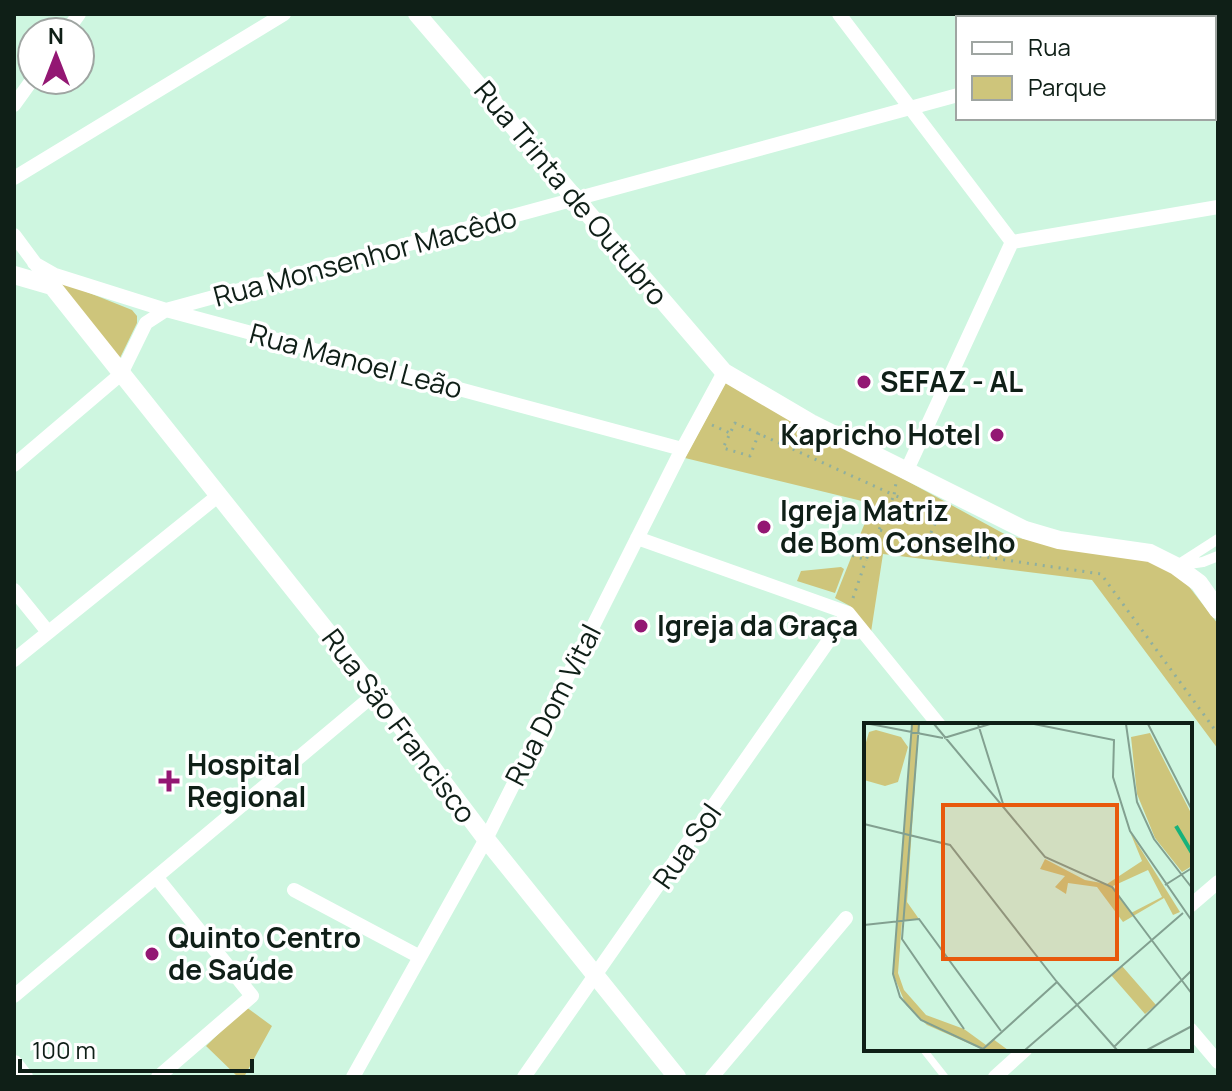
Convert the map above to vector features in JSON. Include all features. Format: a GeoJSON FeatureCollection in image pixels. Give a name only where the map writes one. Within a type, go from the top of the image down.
{"type":"FeatureCollection","features":[{"type":"Feature","properties":{"kind":"street"},"geometry":{"type":"LineString","coordinates":[[14,178],[284,14]]}},
{"type":"Feature","properties":{"kind":"street","name":"Rua Trinta de Outubro"},"geometry":{"type":"LineString","coordinates":[[417,14],[724,372],[811,423],[1025,530],[1059,540],[1150,553],[1176,566],[1199,583],[1218,610]]}},
{"type":"Feature","properties":{"kind":"street"},"geometry":{"type":"LineString","coordinates":[[430,14],[435,33]]}},
{"type":"Feature","properties":{"kind":"street"},"geometry":{"type":"LineString","coordinates":[[839,14],[1012,242]]}},
{"type":"Feature","properties":{"kind":"street","name":"Rua Monsenhor Macêdo"},"geometry":{"type":"LineString","coordinates":[[121,374],[146,323],[166,310],[956,96]]}},
{"type":"Feature","properties":{"kind":"street"},"geometry":{"type":"LineString","coordinates":[[1012,242],[1218,207]]}},
{"type":"Feature","properties":{"kind":"street"},"geometry":{"type":"LineString","coordinates":[[14,235],[52,286]]}},
{"type":"Feature","properties":{"kind":"street"},"geometry":{"type":"LineString","coordinates":[[902,470],[1012,242]]}},
{"type":"Feature","properties":{"kind":"street","name":"Rua Manoel Leão"},"geometry":{"type":"LineString","coordinates":[[34,263],[55,275],[166,310],[682,449]]}},
{"type":"Feature","properties":{"kind":"street"},"geometry":{"type":"LineString","coordinates":[[14,275],[52,286]]}},
{"type":"Feature","properties":{"kind":"street","name":"Rua São Francisco"},"geometry":{"type":"LineString","coordinates":[[52,286],[677,1077]]}},
{"type":"Feature","properties":{"kind":"street","name":"Rua Dom Vital"},"geometry":{"type":"LineString","coordinates":[[353,1077],[486,839],[682,449],[724,372]]}},
{"type":"Feature","properties":{"kind":"street"},"geometry":{"type":"LineString","coordinates":[[14,465],[121,374]]}},
{"type":"Feature","properties":{"kind":"street"},"geometry":{"type":"LineString","coordinates":[[14,660],[219,495]]}},
{"type":"Feature","properties":{"kind":"street"},"geometry":{"type":"LineString","coordinates":[[637,538],[848,613],[937,723]]}},
{"type":"Feature","properties":{"kind":"street"},"geometry":{"type":"LineString","coordinates":[[1176,566],[1218,539]]}},
{"type":"Feature","properties":{"kind":"street"},"geometry":{"type":"LineString","coordinates":[[1176,566],[1218,556]]}},
{"type":"Feature","properties":{"kind":"street"},"geometry":{"type":"LineString","coordinates":[[14,590],[48,632]]}},
{"type":"Feature","properties":{"kind":"street","name":"Rua Sol"},"geometry":{"type":"LineString","coordinates":[[524,1077],[848,613]]}},
{"type":"Feature","properties":{"kind":"street"},"geometry":{"type":"LineString","coordinates":[[14,996],[376,693]]}},
{"type":"Feature","properties":{"kind":"street"},"geometry":{"type":"LineString","coordinates":[[157,878],[252,996],[158,1077]]}},
{"type":"Feature","properties":{"kind":"street"},"geometry":{"type":"LineString","coordinates":[[1192,904],[1218,882]]}},
{"type":"Feature","properties":{"kind":"street"},"geometry":{"type":"LineString","coordinates":[[294,890],[420,957]]}},
{"type":"Feature","properties":{"kind":"street"},"geometry":{"type":"LineString","coordinates":[[712,1077],[846,918]]}},
{"type":"Feature","properties":{"kind":"street"},"geometry":{"type":"LineString","coordinates":[[1192,1031],[1218,1062]]}},
{"type":"Feature","properties":{"kind":"street"},"geometry":{"type":"LineString","coordinates":[[995,1077],[1024,1051]]}},
{"type":"Feature","properties":{"kind":"street"},"geometry":{"type":"LineString","coordinates":[[14,1064],[24,1077]]}},
{"type":"Feature","properties":{"kind":"lane"},"geometry":{"type":"LineString","coordinates":[[925,1051],[945,1077]]}},
{"type":"Feature","properties":{"kind":"path"},"geometry":{"type":"LineString","coordinates":[[698,420],[730,433]]}},
{"type":"Feature","properties":{"kind":"path"},"geometry":{"type":"LineString","coordinates":[[759,433],[750,456],[723,448],[735,423],[759,433],[939,515],[924,548]]}},
{"type":"Feature","properties":{"kind":"path"},"geometry":{"type":"LineString","coordinates":[[848,613],[902,470]]}},
{"type":"Feature","properties":{"kind":"path"},"geometry":{"type":"LineString","coordinates":[[880,530],[924,548],[1101,574],[1218,734]]}},
{"type":"Feature","properties":{"kind":"path"},"geometry":{"type":"LineString","coordinates":[[822,545],[866,560]]}},
{"type":"Feature","properties":{"kind":"green space"},"geometry":{"type":"Polygon","coordinates":[[[47,276],[132,310],[137,316],[137,323],[119,360],[47,276]]]}},
{"type":"Feature","properties":{"kind":"green space"},"geometry":{"type":"Polygon","coordinates":[[[726,382],[1008,536],[1150,561],[1171,571],[1187,584],[1218,624],[1218,749],[1092,580],[883,554],[871,632],[850,606],[835,598],[868,515],[866,502],[685,458],[726,382]]]}},
{"type":"Feature","properties":{"kind":"green space"},"geometry":{"type":"Polygon","coordinates":[[[844,569],[835,593],[797,581],[801,571],[844,569]]]}},
{"type":"Feature","properties":{"kind":"green space"},"geometry":{"type":"Polygon","coordinates":[[[246,1007],[272,1026],[244,1077],[238,1077],[206,1046],[246,1007]]]}},
{"type":"Feature","properties":{"kind":"place","name":"SEFAZ - AL"},"geometry":{"type":"Point","coordinates":[864,382]}},
{"type":"Feature","properties":{"kind":"place","name":"Kapricho Hotel"},"geometry":{"type":"Point","coordinates":[997,435]}},
{"type":"Feature","properties":{"kind":"place","name":"Igreja Matriz de Bom Conselho"},"geometry":{"type":"Point","coordinates":[764,527]}},
{"type":"Feature","properties":{"kind":"place","name":"Igreja da Graça"},"geometry":{"type":"Point","coordinates":[641,626]}},
{"type":"Feature","properties":{"kind":"place","name":"Hospital Regional"},"geometry":{"type":"Point","coordinates":[169,781]}},
{"type":"Feature","properties":{"kind":"place","name":"Quinto Centro de Saúde"},"geometry":{"type":"Point","coordinates":[152,954]}}]}
